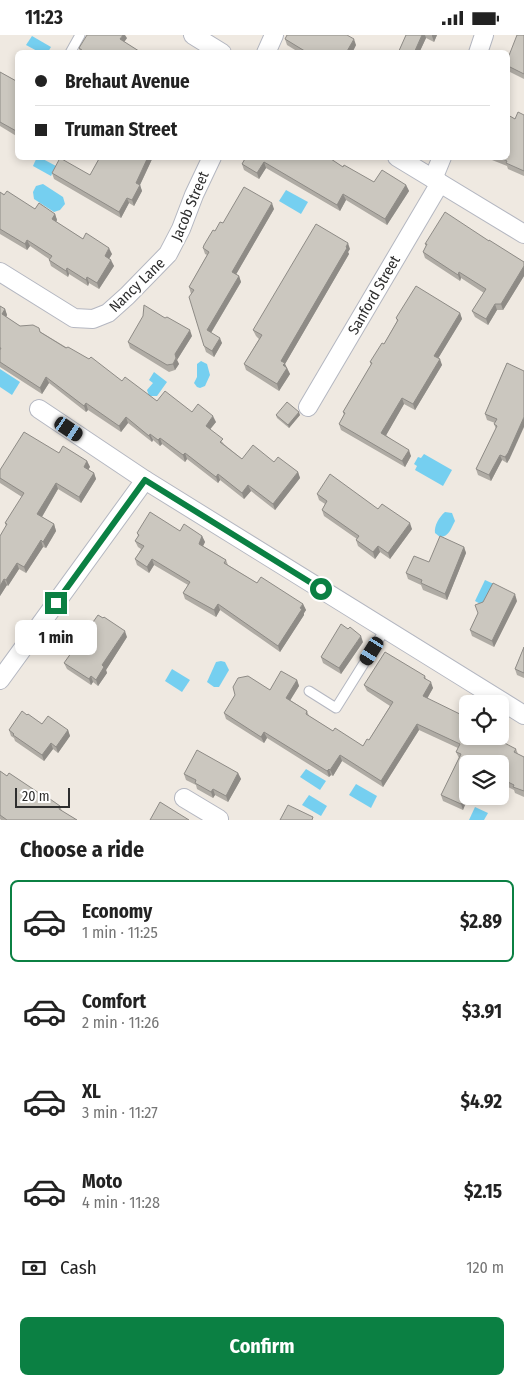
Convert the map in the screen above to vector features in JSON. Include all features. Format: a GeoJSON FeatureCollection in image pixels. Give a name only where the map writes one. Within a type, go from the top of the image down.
{"type":"FeatureCollection","features":[{"type":"Feature","properties":{"kind":"street"},"geometry":{"type":"LineString","coordinates":[[193,35],[217,50]]}},
{"type":"Feature","properties":{"kind":"street"},"geometry":{"type":"LineString","coordinates":[[267,50],[274,35]]}},
{"type":"Feature","properties":{"kind":"street"},"geometry":{"type":"LineString","coordinates":[[479,50],[484,35]]}},
{"type":"Feature","properties":{"kind":"street","name":"Jacob Street"},"geometry":{"type":"LineString","coordinates":[[168,254],[181,229],[211,160]]}},
{"type":"Feature","properties":{"kind":"street"},"geometry":{"type":"LineString","coordinates":[[402,160],[524,234]]}},
{"type":"Feature","properties":{"kind":"street","name":"Sanford Street"},"geometry":{"type":"LineString","coordinates":[[308,407],[436,181],[441,160]]}},
{"type":"Feature","properties":{"kind":"street","name":"Nancy Lane"},"geometry":{"type":"LineString","coordinates":[[0,272],[74,318],[86,320],[100,317],[114,309],[168,254]]}},
{"type":"Feature","properties":{"kind":"street"},"geometry":{"type":"LineString","coordinates":[[39,409],[145,480],[524,715]]}},
{"type":"Feature","properties":{"kind":"street"},"geometry":{"type":"LineString","coordinates":[[0,680],[145,480]]}},
{"type":"Feature","properties":{"kind":"street"},"geometry":{"type":"LineString","coordinates":[[184,798],[218,820]]}},
{"type":"Feature","properties":{"kind":"lane"},"geometry":{"type":"LineString","coordinates":[[72,50],[80,35]]}},
{"type":"Feature","properties":{"kind":"lane"},"geometry":{"type":"LineString","coordinates":[[309,691],[336,708],[386,628]]}},
{"type":"Feature","properties":{"kind":"water"},"geometry":{"type":"Polygon","coordinates":[[[32,36],[51,47],[49,50],[35,50],[26,45],[32,36]]]}},
{"type":"Feature","properties":{"kind":"water"},"geometry":{"type":"Polygon","coordinates":[[[36,160],[45,160],[56,166],[51,176],[33,166],[36,160]]]}},
{"type":"Feature","properties":{"kind":"water"},"geometry":{"type":"Polygon","coordinates":[[[43,184],[63,197],[65,204],[60,210],[54,212],[34,199],[33,192],[36,186],[43,184]]]}},
{"type":"Feature","properties":{"kind":"water"},"geometry":{"type":"Polygon","coordinates":[[[286,190],[308,202],[301,214],[279,201],[286,190]]]}},
{"type":"Feature","properties":{"kind":"water"},"geometry":{"type":"Polygon","coordinates":[[[201,361],[207,364],[210,375],[205,386],[200,388],[194,383],[197,377],[197,364],[201,361]]]}},
{"type":"Feature","properties":{"kind":"water"},"geometry":{"type":"Polygon","coordinates":[[[0,369],[20,382],[12,395],[0,387],[0,369]]]}},
{"type":"Feature","properties":{"kind":"water"},"geometry":{"type":"Polygon","coordinates":[[[154,372],[167,382],[157,396],[149,396],[147,390],[153,383],[149,380],[154,372]]]}},
{"type":"Feature","properties":{"kind":"water"},"geometry":{"type":"Polygon","coordinates":[[[424,454],[452,470],[443,486],[415,470],[417,466],[414,464],[418,457],[421,458],[424,454]]]}},
{"type":"Feature","properties":{"kind":"water"},"geometry":{"type":"Polygon","coordinates":[[[445,512],[452,513],[455,521],[448,534],[440,537],[435,533],[435,527],[445,512]]]}},
{"type":"Feature","properties":{"kind":"water"},"geometry":{"type":"Polygon","coordinates":[[[485,580],[496,585],[486,607],[475,601],[485,580]]]}},
{"type":"Feature","properties":{"kind":"water"},"geometry":{"type":"Polygon","coordinates":[[[216,662],[225,662],[229,670],[219,687],[214,687],[207,682],[216,662]]]}},
{"type":"Feature","properties":{"kind":"water"},"geometry":{"type":"Polygon","coordinates":[[[172,669],[190,680],[182,692],[165,681],[172,669]]]}},
{"type":"Feature","properties":{"kind":"water"},"geometry":{"type":"Polygon","coordinates":[[[306,769],[326,781],[320,790],[300,777],[306,769]]]}},
{"type":"Feature","properties":{"kind":"water"},"geometry":{"type":"Polygon","coordinates":[[[356,784],[377,796],[371,808],[349,795],[356,784]]]}},
{"type":"Feature","properties":{"kind":"water"},"geometry":{"type":"Polygon","coordinates":[[[309,795],[327,806],[321,816],[302,805],[309,795]]]}},
{"type":"Feature","properties":{"kind":"water"},"geometry":{"type":"Polygon","coordinates":[[[475,807],[488,813],[484,820],[469,820],[475,807]]]}},
{"type":"Feature","properties":{"kind":"building"},"geometry":{"type":"Polygon","coordinates":[[[87,35],[123,35],[120,39],[137,50],[82,50],[79,48],[87,35]]]}},
{"type":"Feature","properties":{"kind":"building"},"geometry":{"type":"Polygon","coordinates":[[[287,35],[347,35],[354,39],[348,50],[303,50],[285,39],[287,35]]]}},
{"type":"Feature","properties":{"kind":"building"},"geometry":{"type":"Polygon","coordinates":[[[406,35],[422,35],[415,50],[399,50],[406,35]]]}},
{"type":"Feature","properties":{"kind":"building"},"geometry":{"type":"Polygon","coordinates":[[[517,35],[524,35],[524,74],[510,67],[510,53],[517,35]]]}},
{"type":"Feature","properties":{"kind":"building"},"geometry":{"type":"Polygon","coordinates":[[[0,72],[15,80],[15,130],[0,122],[0,72]]]}},
{"type":"Feature","properties":{"kind":"building"},"geometry":{"type":"Polygon","coordinates":[[[518,112],[524,115],[524,171],[506,163],[507,161],[505,160],[510,160],[510,116],[515,119],[518,112]]]}},
{"type":"Feature","properties":{"kind":"building"},"geometry":{"type":"Polygon","coordinates":[[[59,160],[64,160],[90,175],[98,160],[147,160],[136,183],[140,185],[132,200],[127,198],[119,212],[52,173],[59,160]]]}},
{"type":"Feature","properties":{"kind":"building"},"geometry":{"type":"Polygon","coordinates":[[[244,160],[332,160],[374,182],[382,170],[406,185],[385,219],[343,194],[337,205],[264,162],[257,173],[242,164],[244,160]]]}},
{"type":"Feature","properties":{"kind":"building"},"geometry":{"type":"Polygon","coordinates":[[[244,187],[272,203],[232,272],[239,276],[207,330],[220,338],[212,351],[204,346],[189,297],[194,290],[189,287],[209,252],[203,248],[204,245],[213,230],[215,231],[220,222],[223,223],[244,187]]]}},
{"type":"Feature","properties":{"kind":"building"},"geometry":{"type":"Polygon","coordinates":[[[7,191],[35,209],[39,203],[55,214],[52,219],[83,239],[86,233],[109,248],[105,256],[111,260],[97,283],[87,277],[86,280],[67,268],[66,271],[49,260],[52,256],[27,240],[25,244],[0,229],[0,192],[4,195],[7,191]]]}},
{"type":"Feature","properties":{"kind":"building"},"geometry":{"type":"Polygon","coordinates":[[[445,212],[524,262],[524,266],[501,304],[495,304],[486,319],[472,311],[486,289],[459,272],[458,275],[423,252],[427,244],[425,244],[445,212]]]}},
{"type":"Feature","properties":{"kind":"building"},"geometry":{"type":"Polygon","coordinates":[[[316,224],[348,243],[347,248],[281,361],[285,363],[283,365],[287,368],[277,384],[244,364],[262,335],[253,330],[316,224]]]}},
{"type":"Feature","properties":{"kind":"building"},"geometry":{"type":"Polygon","coordinates":[[[416,286],[460,313],[434,356],[440,359],[413,404],[402,398],[381,433],[409,450],[402,461],[339,424],[345,413],[343,412],[372,363],[370,362],[382,343],[384,344],[398,320],[396,318],[416,286]]]}},
{"type":"Feature","properties":{"kind":"building"},"geometry":{"type":"Polygon","coordinates":[[[144,305],[190,330],[175,354],[176,358],[173,364],[167,365],[128,342],[143,316],[144,305]]]}},
{"type":"Feature","properties":{"kind":"building"},"geometry":{"type":"Polygon","coordinates":[[[0,306],[5,309],[2,314],[20,326],[33,325],[39,328],[40,332],[66,348],[68,347],[89,359],[91,357],[122,381],[125,377],[157,401],[165,391],[192,412],[198,404],[213,416],[206,426],[223,439],[220,442],[242,459],[253,445],[274,462],[278,457],[298,472],[273,504],[248,485],[242,493],[218,474],[216,477],[185,453],[183,455],[160,438],[158,440],[150,434],[149,436],[126,417],[119,426],[86,403],[84,406],[46,377],[40,388],[0,362],[0,306]]]}},
{"type":"Feature","properties":{"kind":"building"},"geometry":{"type":"Polygon","coordinates":[[[507,363],[524,371],[524,417],[508,453],[505,457],[500,455],[489,475],[476,469],[497,426],[494,424],[497,419],[485,414],[507,363]]]}},
{"type":"Feature","properties":{"kind":"building"},"geometry":{"type":"Polygon","coordinates":[[[287,402],[299,412],[288,425],[276,415],[287,402]]]}},
{"type":"Feature","properties":{"kind":"building"},"geometry":{"type":"Polygon","coordinates":[[[24,432],[59,453],[63,446],[87,461],[84,467],[94,473],[79,497],[56,483],[37,514],[54,524],[43,542],[41,540],[24,567],[17,563],[0,586],[0,536],[7,524],[5,523],[24,493],[0,478],[0,470],[24,432]]]}},
{"type":"Feature","properties":{"kind":"building"},"geometry":{"type":"Polygon","coordinates":[[[330,474],[378,509],[382,504],[410,523],[388,553],[378,546],[373,552],[356,540],[359,536],[322,510],[327,501],[317,494],[330,474]]]}},
{"type":"Feature","properties":{"kind":"building"},"geometry":{"type":"Polygon","coordinates":[[[150,512],[180,531],[184,524],[202,536],[199,544],[226,560],[224,563],[257,583],[261,577],[303,604],[300,608],[302,609],[278,646],[218,604],[214,610],[183,593],[190,582],[152,559],[147,567],[135,559],[144,546],[135,541],[139,535],[137,533],[150,512]]]}},
{"type":"Feature","properties":{"kind":"building"},"geometry":{"type":"Polygon","coordinates":[[[440,536],[464,547],[445,594],[421,583],[422,580],[406,573],[414,556],[429,562],[440,536]]]}},
{"type":"Feature","properties":{"kind":"building"},"geometry":{"type":"Polygon","coordinates":[[[493,583],[515,594],[492,641],[470,630],[478,613],[475,605],[483,602],[493,583]]]}},
{"type":"Feature","properties":{"kind":"building"},"geometry":{"type":"Polygon","coordinates":[[[98,615],[125,631],[102,665],[104,667],[96,680],[91,676],[89,679],[64,663],[98,615]]]}},
{"type":"Feature","properties":{"kind":"building"},"geometry":{"type":"Polygon","coordinates":[[[341,624],[348,629],[350,627],[361,636],[339,668],[321,657],[341,624]]]}},
{"type":"Feature","properties":{"kind":"building"},"geometry":{"type":"Polygon","coordinates":[[[524,647],[524,673],[515,669],[524,647]]]}},
{"type":"Feature","properties":{"kind":"building"},"geometry":{"type":"Polygon","coordinates":[[[385,652],[425,676],[424,678],[431,682],[423,696],[459,714],[459,744],[417,724],[381,781],[340,755],[330,770],[327,771],[264,732],[261,737],[224,713],[235,695],[233,687],[238,678],[248,676],[270,690],[281,671],[297,680],[286,698],[307,711],[306,714],[333,731],[335,728],[363,746],[367,739],[369,740],[393,702],[364,685],[385,652]]]}},
{"type":"Feature","properties":{"kind":"building"},"geometry":{"type":"Polygon","coordinates":[[[22,711],[42,724],[48,716],[68,730],[56,747],[51,743],[42,755],[13,735],[9,730],[22,711]]]}},
{"type":"Feature","properties":{"kind":"building"},"geometry":{"type":"Polygon","coordinates":[[[460,745],[508,745],[516,749],[514,752],[524,757],[524,791],[513,787],[514,785],[509,782],[509,755],[461,755],[456,752],[460,745]]]}},
{"type":"Feature","properties":{"kind":"building"},"geometry":{"type":"Polygon","coordinates":[[[197,750],[238,773],[226,796],[213,789],[211,792],[195,783],[196,780],[184,774],[197,750]]]}},
{"type":"Feature","properties":{"kind":"building"},"geometry":{"type":"Polygon","coordinates":[[[459,758],[459,803],[441,795],[459,758]]]}},
{"type":"Feature","properties":{"kind":"building"},"geometry":{"type":"Polygon","coordinates":[[[0,771],[7,776],[9,773],[40,792],[60,806],[59,809],[77,820],[7,820],[0,815],[0,771]]]}},
{"type":"Feature","properties":{"kind":"building"},"geometry":{"type":"Polygon","coordinates":[[[160,802],[189,820],[150,820],[160,802]]]}},
{"type":"Feature","properties":{"kind":"building"},"geometry":{"type":"Polygon","coordinates":[[[288,805],[313,817],[312,820],[280,820],[288,805]]]}},
{"type":"Feature","properties":{"kind":"route"},"geometry":{"type":"LineString","coordinates":[[56,603],[145,480],[321,589]]}}]}
